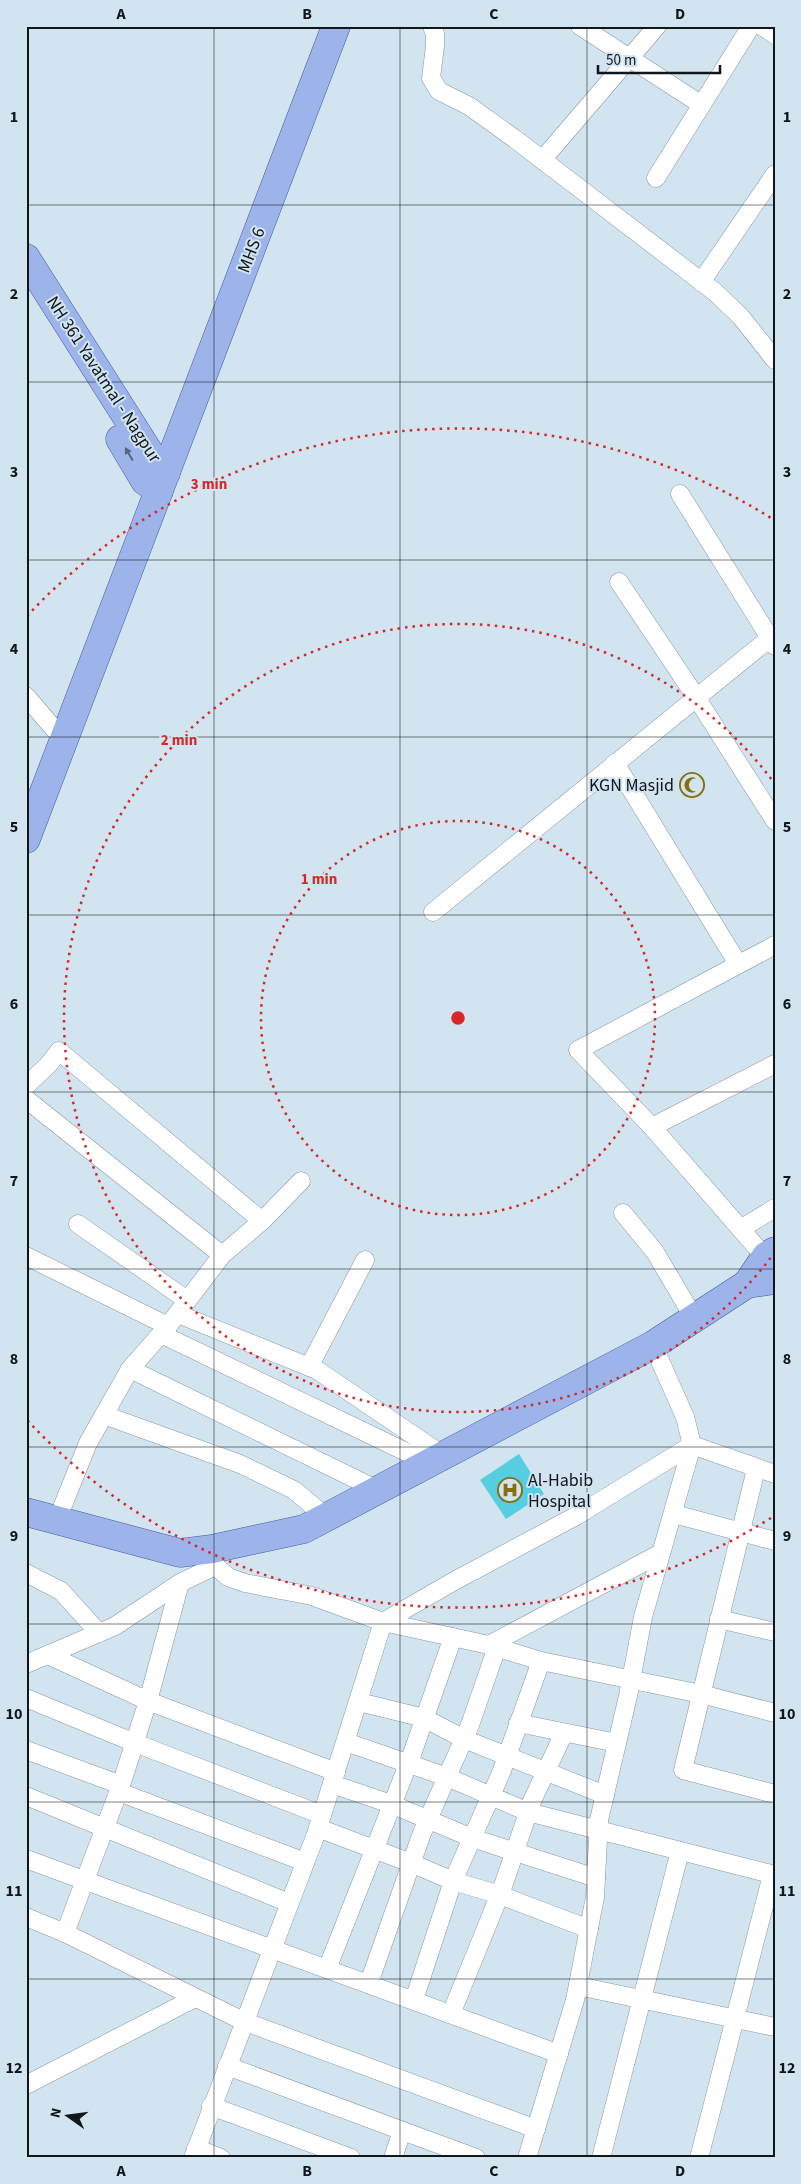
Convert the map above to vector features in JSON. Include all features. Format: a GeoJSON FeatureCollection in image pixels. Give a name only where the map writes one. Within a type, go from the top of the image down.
{"type":"FeatureCollection","features":[{"type":"Feature","properties":{"kind":"main road"},"geometry":{"type":"LineString","coordinates":[[26,838],[156,476],[323,26]]}},
{"type":"Feature","properties":{"kind":"main road","name":"MHS 6"},"geometry":{"type":"LineString","coordinates":[[156,476],[336,26]]}},
{"type":"Feature","properties":{"kind":"main road","name":"NH 361 Yavatmal - Nagpur"},"geometry":{"type":"LineString","coordinates":[[26,258],[156,476]]}},
{"type":"Feature","properties":{"kind":"main road"},"geometry":{"type":"LineString","coordinates":[[26,289],[156,476]]}},
{"type":"Feature","properties":{"kind":"main road"},"geometry":{"type":"LineString","coordinates":[[26,802],[124,550],[156,476]]}},
{"type":"Feature","properties":{"kind":"main road"},"geometry":{"type":"LineString","coordinates":[[26,1512],[180,1554],[207,1558],[304,1529],[653,1345],[747,1284],[773,1264]]}},
{"type":"Feature","properties":{"kind":"street"},"geometry":{"type":"LineString","coordinates":[[432,26],[435,34],[432,70],[434,85],[439,91],[469,106],[701,282],[741,317],[775,360]]}},
{"type":"Feature","properties":{"kind":"street"},"geometry":{"type":"LineString","coordinates":[[580,26],[702,105]]}},
{"type":"Feature","properties":{"kind":"street"},"geometry":{"type":"LineString","coordinates":[[542,160],[657,26]]}},
{"type":"Feature","properties":{"kind":"street"},"geometry":{"type":"LineString","coordinates":[[656,178],[751,26]]}},
{"type":"Feature","properties":{"kind":"street"},"geometry":{"type":"LineString","coordinates":[[762,26],[775,36]]}},
{"type":"Feature","properties":{"kind":"street"},"geometry":{"type":"LineString","coordinates":[[701,282],[775,174]]}},
{"type":"Feature","properties":{"kind":"street"},"geometry":{"type":"LineString","coordinates":[[433,912],[696,697],[773,639],[680,494]]}},
{"type":"Feature","properties":{"kind":"street"},"geometry":{"type":"LineString","coordinates":[[619,582],[696,697],[775,821]]}},
{"type":"Feature","properties":{"kind":"street"},"geometry":{"type":"LineString","coordinates":[[26,696],[54,729]]}},
{"type":"Feature","properties":{"kind":"street"},"geometry":{"type":"LineString","coordinates":[[615,763],[738,964]]}},
{"type":"Feature","properties":{"kind":"street"},"geometry":{"type":"LineString","coordinates":[[773,1264],[652,1127],[578,1050],[775,945]]}},
{"type":"Feature","properties":{"kind":"street"},"geometry":{"type":"LineString","coordinates":[[26,1086],[49,1064],[58,1052],[262,1221]]}},
{"type":"Feature","properties":{"kind":"street"},"geometry":{"type":"LineString","coordinates":[[652,1127],[775,1064]]}},
{"type":"Feature","properties":{"kind":"street"},"geometry":{"type":"LineString","coordinates":[[26,1099],[222,1255]]}},
{"type":"Feature","properties":{"kind":"street"},"geometry":{"type":"LineString","coordinates":[[57,1520],[88,1443],[130,1369],[173,1319],[222,1255],[262,1221],[301,1181]]}},
{"type":"Feature","properties":{"kind":"street"},"geometry":{"type":"LineString","coordinates":[[742,1228],[775,1208]]}},
{"type":"Feature","properties":{"kind":"street"},"geometry":{"type":"LineString","coordinates":[[623,1213],[655,1252],[694,1318]]}},
{"type":"Feature","properties":{"kind":"street"},"geometry":{"type":"LineString","coordinates":[[78,1224],[173,1319],[436,1460]]}},
{"type":"Feature","properties":{"kind":"street"},"geometry":{"type":"LineString","coordinates":[[26,1256],[173,1319],[310,1366],[331,1378],[436,1460]]}},
{"type":"Feature","properties":{"kind":"street"},"geometry":{"type":"LineString","coordinates":[[310,1366],[365,1260]]}},
{"type":"Feature","properties":{"kind":"street"},"geometry":{"type":"LineString","coordinates":[[527,2158],[578,1986],[595,1897],[598,1829],[605,1795],[632,1678],[643,1617],[674,1514],[692,1445],[685,1417],[653,1345]]}},
{"type":"Feature","properties":{"kind":"street"},"geometry":{"type":"LineString","coordinates":[[130,1369],[378,1490]]}},
{"type":"Feature","properties":{"kind":"street"},"geometry":{"type":"LineString","coordinates":[[104,1415],[240,1464],[294,1490],[326,1517]]}},
{"type":"Feature","properties":{"kind":"street"},"geometry":{"type":"LineString","coordinates":[[692,1445],[756,1469],[775,1474]]}},
{"type":"Feature","properties":{"kind":"street"},"geometry":{"type":"LineString","coordinates":[[221,2158],[194,2153],[320,1822],[383,1622],[456,1580],[576,1516],[692,1445]]}},
{"type":"Feature","properties":{"kind":"street"},"geometry":{"type":"LineString","coordinates":[[756,1469],[683,1770],[775,1794]]}},
{"type":"Feature","properties":{"kind":"street"},"geometry":{"type":"LineString","coordinates":[[674,1514],[775,1542]]}},
{"type":"Feature","properties":{"kind":"street"},"geometry":{"type":"LineString","coordinates":[[369,1983],[428,1818],[464,1739],[493,1646],[662,1553]]}},
{"type":"Feature","properties":{"kind":"street"},"geometry":{"type":"LineString","coordinates":[[26,1664],[115,1626],[180,1583],[207,1558],[228,1577],[245,1583],[312,1596],[383,1622],[493,1646],[541,1661],[632,1678],[775,1713]]}},
{"type":"Feature","properties":{"kind":"street"},"geometry":{"type":"LineString","coordinates":[[26,1573],[61,1591],[99,1633]]}},
{"type":"Feature","properties":{"kind":"street"},"geometry":{"type":"LineString","coordinates":[[65,1933],[135,1744],[180,1583]]}},
{"type":"Feature","properties":{"kind":"street"},"geometry":{"type":"LineString","coordinates":[[719,1620],[775,1632]]}},
{"type":"Feature","properties":{"kind":"street"},"geometry":{"type":"LineString","coordinates":[[327,1968],[408,1764],[452,1637]]}},
{"type":"Feature","properties":{"kind":"street"},"geometry":{"type":"LineString","coordinates":[[48,1655],[148,1701],[334,1778],[472,1838],[596,1878]]}},
{"type":"Feature","properties":{"kind":"street"},"geometry":{"type":"LineString","coordinates":[[414,2000],[453,1881],[490,1797],[541,1661]]}},
{"type":"Feature","properties":{"kind":"street"},"geometry":{"type":"LineString","coordinates":[[26,1698],[320,1822],[373,1849],[453,1881],[500,1895],[588,1929]]}},
{"type":"Feature","properties":{"kind":"street"},"geometry":{"type":"LineString","coordinates":[[359,1702],[424,1718],[464,1739],[605,1795]]}},
{"type":"Feature","properties":{"kind":"street"},"geometry":{"type":"LineString","coordinates":[[518,1723],[564,1734],[617,1743]]}},
{"type":"Feature","properties":{"kind":"street"},"geometry":{"type":"LineString","coordinates":[[451,2014],[500,1895],[528,1812],[564,1734]]}},
{"type":"Feature","properties":{"kind":"street"},"geometry":{"type":"LineString","coordinates":[[346,1742],[447,1777],[528,1812],[774,1875],[699,2158]]}},
{"type":"Feature","properties":{"kind":"street"},"geometry":{"type":"LineString","coordinates":[[26,1750],[305,1862]]}},
{"type":"Feature","properties":{"kind":"street"},"geometry":{"type":"LineString","coordinates":[[26,1796],[289,1903]]}},
{"type":"Feature","properties":{"kind":"street"},"geometry":{"type":"LineString","coordinates":[[601,2158],[680,1851]]}},
{"type":"Feature","properties":{"kind":"street"},"geometry":{"type":"LineString","coordinates":[[26,1859],[559,2054]]}},
{"type":"Feature","properties":{"kind":"street"},"geometry":{"type":"LineString","coordinates":[[26,1917],[65,1933],[243,2021],[536,2129]]}},
{"type":"Feature","properties":{"kind":"street"},"geometry":{"type":"LineString","coordinates":[[578,1986],[775,2027]]}},
{"type":"Feature","properties":{"kind":"street"},"geometry":{"type":"LineString","coordinates":[[26,2085],[195,1998]]}},
{"type":"Feature","properties":{"kind":"street"},"geometry":{"type":"LineString","coordinates":[[227,2066],[476,2158]]}},
{"type":"Feature","properties":{"kind":"street"},"geometry":{"type":"LineString","coordinates":[[212,2106],[351,2158]]}},
{"type":"Feature","properties":{"kind":"street"},"geometry":{"type":"LineString","coordinates":[[393,2158],[402,2131]]}},
{"type":"Feature","properties":{"kind":"building"},"geometry":{"type":"Polygon","coordinates":[[[519,1454],[544,1494],[506,1519],[480,1480],[519,1454]]]}},
{"type":"Feature","properties":{"kind":"place","name":"KGN Masjid"},"geometry":{"type":"Point","coordinates":[692,785]}},
{"type":"Feature","properties":{"kind":"place","name":"Al-Habib Hospital"},"geometry":{"type":"Point","coordinates":[510,1490]}}]}
